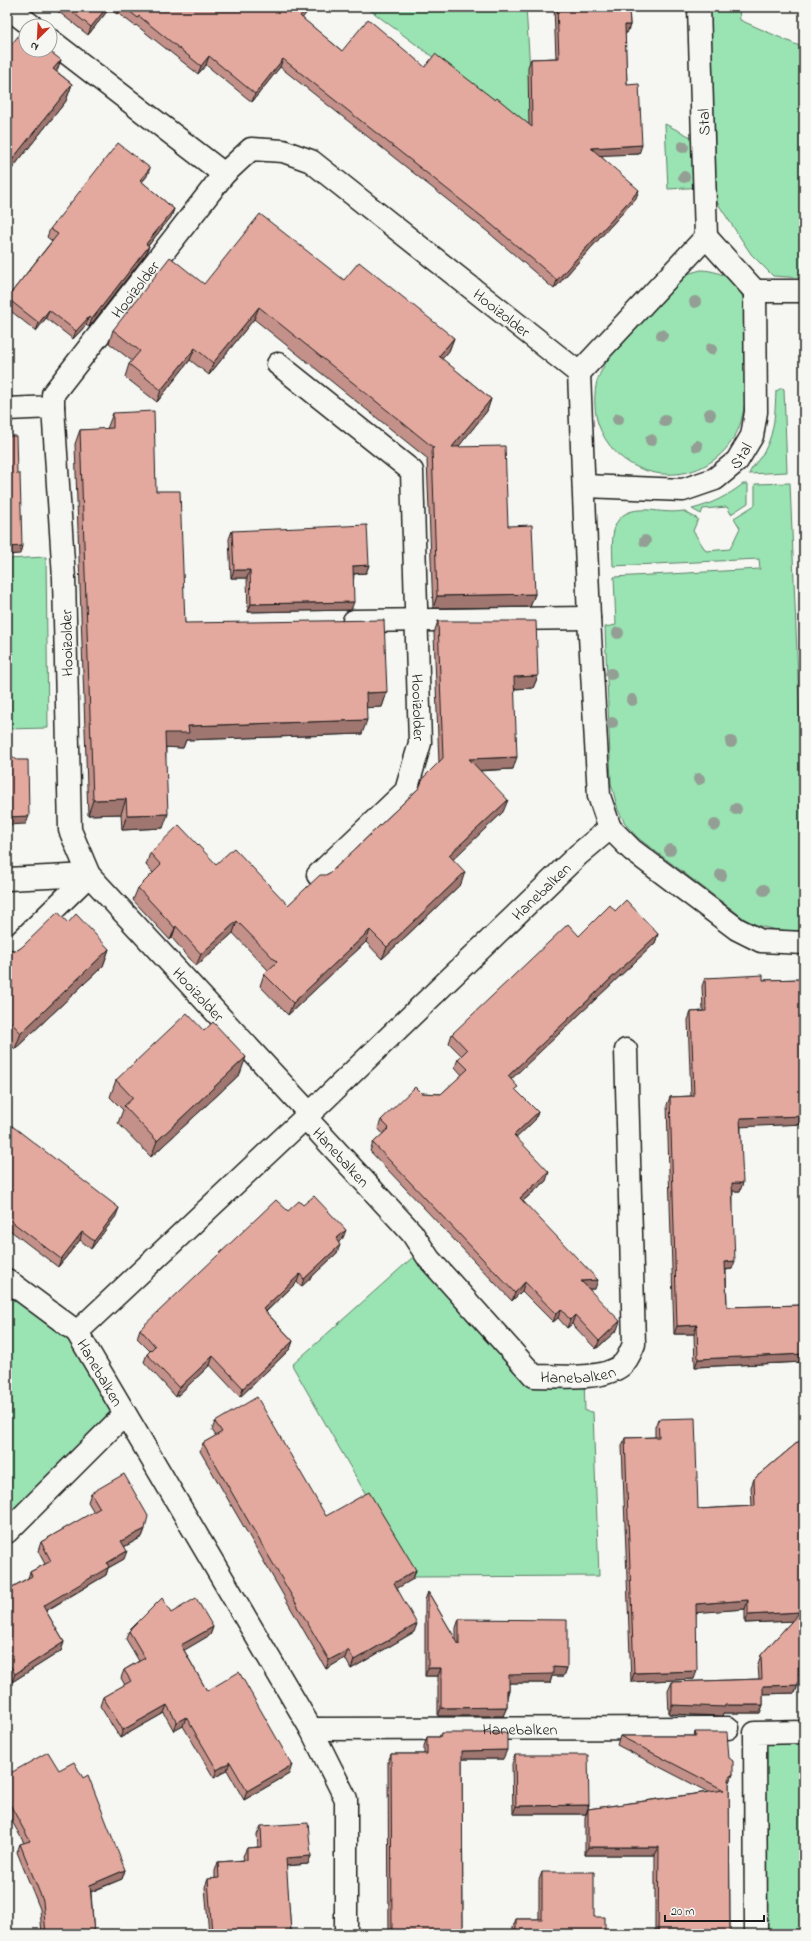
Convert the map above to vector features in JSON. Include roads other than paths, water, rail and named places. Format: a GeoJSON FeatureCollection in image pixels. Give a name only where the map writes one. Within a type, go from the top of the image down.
{"type":"FeatureCollection","features":[{"type":"Feature","properties":{"kind":"street"},"geometry":{"type":"LineString","coordinates":[[7,7],[21,18]]}},
{"type":"Feature","properties":{"kind":"street","name":"Stal"},"geometry":{"type":"LineString","coordinates":[[699,7],[706,237]]}},
{"type":"Feature","properties":{"kind":"street"},"geometry":{"type":"LineString","coordinates":[[58,46],[224,174]]}},
{"type":"Feature","properties":{"kind":"street","name":"Hooizolder"},"geometry":{"type":"LineString","coordinates":[[307,1115],[148,936],[89,875],[70,830],[64,578],[53,394],[224,174],[251,149],[283,152],[311,161],[579,373]]}},
{"type":"Feature","properties":{"kind":"street"},"geometry":{"type":"LineString","coordinates":[[804,291],[755,291],[706,237],[579,373],[585,486],[589,618],[599,796],[610,828],[632,850],[738,929],[761,941],[804,943]]}},
{"type":"Feature","properties":{"kind":"street","name":"Stal"},"geometry":{"type":"LineString","coordinates":[[585,486],[683,490],[715,479],[737,461],[752,436],[756,412],[755,291]]}},
{"type":"Feature","properties":{"kind":"street","name":"Hooizolder"},"geometry":{"type":"LineString","coordinates":[[278,364],[412,471],[420,743],[406,791],[318,875]]}},
{"type":"Feature","properties":{"kind":"street"},"geometry":{"type":"LineString","coordinates":[[7,409],[53,407]]}},
{"type":"Feature","properties":{"kind":"street"},"geometry":{"type":"LineString","coordinates":[[338,622],[589,618]]}},
{"type":"Feature","properties":{"kind":"street","name":"Hanebalken"},"geometry":{"type":"LineString","coordinates":[[346,1934],[346,1800],[311,1729],[77,1332],[307,1115],[572,860],[610,828]]}},
{"type":"Feature","properties":{"kind":"street"},"geometry":{"type":"LineString","coordinates":[[7,878],[89,875]]}},
{"type":"Feature","properties":{"kind":"street"},"geometry":{"type":"LineString","coordinates":[[7,955],[89,875]]}},
{"type":"Feature","properties":{"kind":"street","name":"Hanebalken"},"geometry":{"type":"LineString","coordinates":[[307,1115],[412,1233],[429,1259],[534,1376],[592,1376],[610,1373],[623,1365],[634,1344],[626,1050]]}},
{"type":"Feature","properties":{"kind":"street"},"geometry":{"type":"LineString","coordinates":[[7,1280],[77,1332]]}},
{"type":"Feature","properties":{"kind":"street","name":"Hanebalken"},"geometry":{"type":"LineString","coordinates":[[7,1532],[125,1414]]}},
{"type":"Feature","properties":{"kind":"street","name":"Hanebalken"},"geometry":{"type":"LineString","coordinates":[[311,1729],[728,1728]]}},
{"type":"Feature","properties":{"kind":"street"},"geometry":{"type":"LineString","coordinates":[[756,1934],[755,1733],[804,1732]]}}]}
